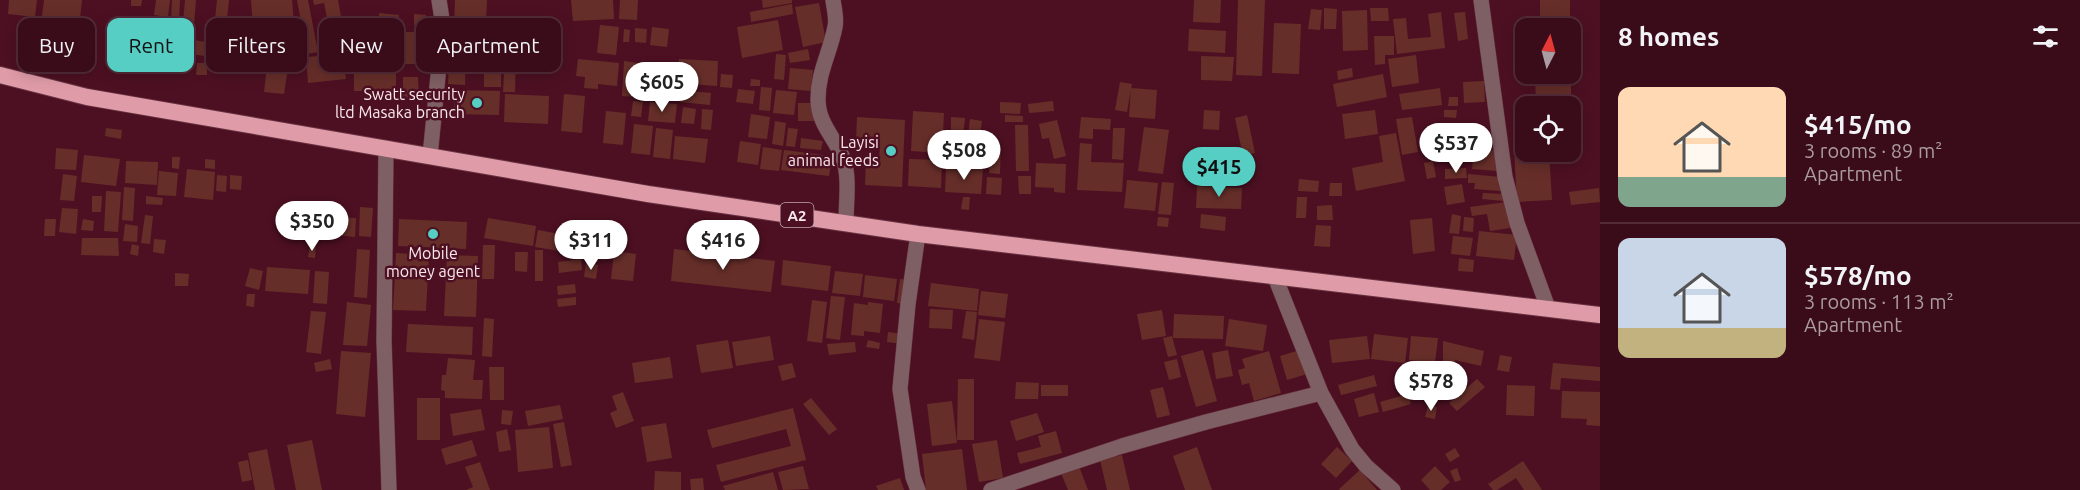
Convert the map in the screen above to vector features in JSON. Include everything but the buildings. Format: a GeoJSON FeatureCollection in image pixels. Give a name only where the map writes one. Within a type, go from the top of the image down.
{"type":"FeatureCollection","features":[{"type":"Feature","properties":{"kind":"highway","name":"A2"},"geometry":{"type":"LineString","coordinates":[[0,75],[87,97],[648,194],[918,234],[1600,315]]}},
{"type":"Feature","properties":{"kind":"street"},"geometry":{"type":"LineString","coordinates":[[430,156],[442,26],[439,0]]}},
{"type":"Feature","properties":{"kind":"street"},"geometry":{"type":"LineString","coordinates":[[833,0],[836,25],[821,71],[818,99],[820,118],[844,160],[846,222]]}},
{"type":"Feature","properties":{"kind":"street"},"geometry":{"type":"LineString","coordinates":[[1481,0],[1505,177],[1517,223],[1548,308]]}},
{"type":"Feature","properties":{"kind":"street"},"geometry":{"type":"LineString","coordinates":[[386,148],[384,341],[389,490]]}},
{"type":"Feature","properties":{"kind":"street"},"geometry":{"type":"LineString","coordinates":[[918,234],[908,304],[900,389],[913,477],[918,490]]}},
{"type":"Feature","properties":{"kind":"street"},"geometry":{"type":"LineString","coordinates":[[1275,277],[1321,393],[1352,449],[1366,466],[1394,490]]}},
{"type":"Feature","properties":{"kind":"street"},"geometry":{"type":"LineString","coordinates":[[991,490],[1122,446],[1321,393]]}},
{"type":"Feature","properties":{"kind":"place","name":"Swatt security ltd Masaka branch"},"geometry":{"type":"Point","coordinates":[477,103]}},
{"type":"Feature","properties":{"kind":"place","name":"Layisi animal feeds"},"geometry":{"type":"Point","coordinates":[891,151]}},
{"type":"Feature","properties":{"kind":"place","name":"Mobile money agent"},"geometry":{"type":"Point","coordinates":[433,234]}}]}
